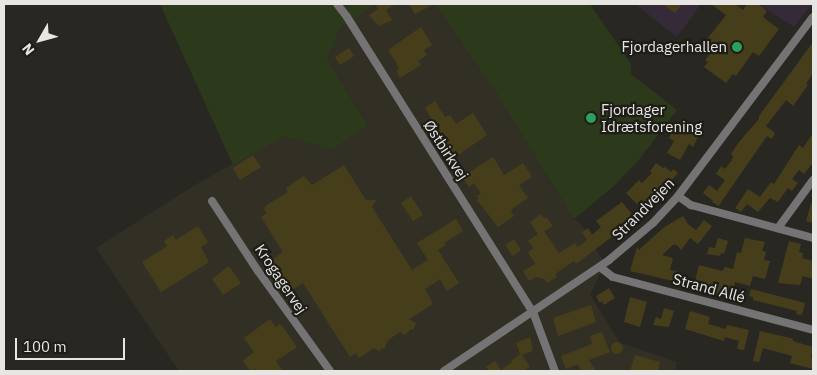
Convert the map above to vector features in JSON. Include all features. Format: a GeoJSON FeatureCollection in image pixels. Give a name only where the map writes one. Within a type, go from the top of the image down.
{"type":"FeatureCollection","features":[{"type":"Feature","properties":{"kind":"street","name":"Østbirkvej"},"geometry":{"type":"LineString","coordinates":[[336,4],[347,17],[533,312],[556,371]]}},
{"type":"Feature","properties":{"kind":"street","name":"Strandvejen"},"geometry":{"type":"LineString","coordinates":[[444,371],[600,267],[635,239],[678,196],[813,17]]}},
{"type":"Feature","properties":{"kind":"street"},"geometry":{"type":"LineString","coordinates":[[778,228],[813,180]]}},
{"type":"Feature","properties":{"kind":"street"},"geometry":{"type":"LineString","coordinates":[[678,196],[691,205],[813,238]]}},
{"type":"Feature","properties":{"kind":"street","name":"Krogagervej"},"geometry":{"type":"LineString","coordinates":[[212,201],[258,271],[330,371]]}},
{"type":"Feature","properties":{"kind":"street","name":"Strand Allé"},"geometry":{"type":"LineString","coordinates":[[600,267],[613,277],[813,330]]}},
{"type":"Feature","properties":{"kind":"shaded area"},"geometry":{"type":"Polygon","coordinates":[[[377,4],[435,4],[496,93],[574,219],[581,224],[605,264],[590,295],[620,343],[677,362],[675,371],[179,371],[96,248],[195,185],[285,135],[332,150],[368,126],[327,59],[341,27],[377,4]]]}},
{"type":"Feature","properties":{"kind":"shaded area"},"geometry":{"type":"Polygon","coordinates":[[[635,4],[701,4],[677,37],[635,4]]]}},
{"type":"Feature","properties":{"kind":"shaded area"},"geometry":{"type":"Polygon","coordinates":[[[758,4],[812,4],[794,27],[758,4]]]}},
{"type":"Feature","properties":{"kind":"green space"},"geometry":{"type":"Polygon","coordinates":[[[160,4],[377,4],[341,27],[327,59],[368,126],[332,150],[285,136],[233,165],[160,4]]]}},
{"type":"Feature","properties":{"kind":"green space","name":"Fjordager Idrætsforening"},"geometry":{"type":"Polygon","coordinates":[[[435,4],[590,4],[631,64],[631,74],[677,110],[638,161],[614,186],[574,219],[496,93],[435,4]]]}},
{"type":"Feature","properties":{"kind":"building"},"geometry":{"type":"Polygon","coordinates":[[[379,4],[396,4],[386,10],[392,20],[379,26],[369,15],[378,9],[376,6],[379,4]]]}},
{"type":"Feature","properties":{"kind":"building"},"geometry":{"type":"Polygon","coordinates":[[[409,4],[434,4],[415,14],[409,4]]]}},
{"type":"Feature","properties":{"kind":"building"},"geometry":{"type":"Polygon","coordinates":[[[662,4],[682,4],[675,13],[662,4]]]}},
{"type":"Feature","properties":{"kind":"building","name":"Fjordagerhallen"},"geometry":{"type":"Polygon","coordinates":[[[711,4],[735,4],[743,10],[747,4],[758,4],[767,11],[763,17],[779,29],[759,56],[753,52],[736,76],[733,74],[726,83],[704,67],[708,62],[705,60],[713,50],[704,43],[726,15],[711,4]]]}},
{"type":"Feature","properties":{"kind":"building"},"geometry":{"type":"Polygon","coordinates":[[[421,27],[432,45],[424,50],[427,55],[418,61],[421,65],[400,78],[396,71],[399,69],[396,62],[388,50],[421,27]]]}},
{"type":"Feature","properties":{"kind":"building"},"geometry":{"type":"Polygon","coordinates":[[[813,42],[813,73],[806,84],[808,85],[793,106],[786,100],[766,126],[775,133],[772,139],[767,136],[719,206],[712,202],[703,193],[709,185],[717,191],[725,180],[716,174],[721,166],[725,169],[732,160],[733,156],[731,154],[739,142],[759,119],[759,116],[813,42]]]}},
{"type":"Feature","properties":{"kind":"building"},"geometry":{"type":"Polygon","coordinates":[[[349,48],[354,56],[340,65],[335,57],[349,48]]]}},
{"type":"Feature","properties":{"kind":"building"},"geometry":{"type":"Polygon","coordinates":[[[435,101],[445,117],[450,115],[456,124],[473,113],[487,135],[454,158],[425,108],[435,101]]]}},
{"type":"Feature","properties":{"kind":"building"},"geometry":{"type":"Polygon","coordinates":[[[676,125],[685,131],[687,129],[691,132],[693,130],[699,135],[693,147],[689,144],[680,160],[667,153],[674,141],[669,138],[676,125]]]}},
{"type":"Feature","properties":{"kind":"building"},"geometry":{"type":"Polygon","coordinates":[[[813,133],[813,163],[804,174],[799,170],[792,179],[798,183],[792,191],[788,188],[778,202],[770,198],[758,212],[747,204],[741,212],[735,208],[748,189],[760,197],[771,182],[774,184],[799,145],[803,148],[813,133]]]}},
{"type":"Feature","properties":{"kind":"building"},"geometry":{"type":"Polygon","coordinates":[[[253,155],[261,167],[240,180],[233,168],[253,155]]]}},
{"type":"Feature","properties":{"kind":"building"},"geometry":{"type":"Polygon","coordinates":[[[493,157],[504,175],[523,163],[532,177],[519,185],[528,198],[513,208],[511,212],[514,216],[498,227],[477,200],[479,198],[477,196],[481,193],[474,183],[469,187],[462,177],[493,157]]]}},
{"type":"Feature","properties":{"kind":"building"},"geometry":{"type":"Polygon","coordinates":[[[656,163],[671,172],[673,169],[678,173],[653,202],[655,204],[650,210],[648,207],[644,211],[626,193],[639,180],[642,183],[652,173],[650,171],[656,163]]]}},
{"type":"Feature","properties":{"kind":"building"},"geometry":{"type":"Polygon","coordinates":[[[344,165],[366,200],[376,200],[372,207],[412,270],[428,260],[417,243],[456,219],[463,231],[444,243],[446,245],[438,250],[459,283],[447,291],[440,279],[425,289],[433,304],[409,319],[416,323],[413,330],[411,329],[405,335],[400,332],[388,340],[384,349],[381,348],[380,351],[374,348],[359,358],[356,353],[350,357],[303,283],[284,295],[271,273],[273,271],[268,262],[283,252],[261,217],[267,213],[264,209],[268,204],[288,192],[286,188],[304,176],[312,185],[344,165]]]}},
{"type":"Feature","properties":{"kind":"building"},"geometry":{"type":"Polygon","coordinates":[[[411,196],[423,215],[413,221],[401,203],[411,196]]]}},
{"type":"Feature","properties":{"kind":"building"},"geometry":{"type":"Polygon","coordinates":[[[622,202],[635,218],[621,230],[576,264],[574,261],[555,274],[557,277],[547,283],[544,279],[536,277],[529,281],[523,271],[535,264],[528,252],[534,248],[528,241],[538,234],[530,222],[541,214],[544,219],[546,217],[553,226],[544,231],[559,253],[575,243],[578,247],[587,240],[582,232],[588,228],[592,235],[601,227],[596,221],[622,202]]]}},
{"type":"Feature","properties":{"kind":"building"},"geometry":{"type":"Polygon","coordinates":[[[811,203],[813,203],[813,223],[806,221],[811,203]]]}},
{"type":"Feature","properties":{"kind":"building"},"geometry":{"type":"Polygon","coordinates":[[[683,216],[688,224],[696,230],[704,220],[712,226],[698,244],[690,238],[681,250],[674,244],[662,255],[673,258],[670,270],[676,271],[673,281],[630,271],[637,247],[639,250],[663,228],[683,216]]]}},
{"type":"Feature","properties":{"kind":"building"},"geometry":{"type":"Polygon","coordinates":[[[198,226],[208,242],[201,247],[209,262],[161,292],[142,262],[167,246],[164,241],[173,235],[176,240],[198,226]]]}},
{"type":"Feature","properties":{"kind":"building"},"geometry":{"type":"Polygon","coordinates":[[[718,238],[728,241],[724,254],[721,253],[720,256],[707,254],[709,247],[715,248],[718,238]]]}},
{"type":"Feature","properties":{"kind":"building"},"geometry":{"type":"Polygon","coordinates":[[[745,238],[765,242],[762,251],[766,252],[764,260],[770,261],[765,279],[753,276],[750,286],[735,282],[731,298],[695,288],[699,265],[722,271],[725,267],[733,269],[737,252],[741,253],[745,238]]]}},
{"type":"Feature","properties":{"kind":"building"},"geometry":{"type":"Polygon","coordinates":[[[514,239],[521,250],[513,256],[505,245],[514,239]]]}},
{"type":"Feature","properties":{"kind":"building"},"geometry":{"type":"Polygon","coordinates":[[[789,241],[801,244],[799,252],[803,253],[802,258],[813,261],[813,279],[803,276],[800,285],[778,283],[789,241]]]}},
{"type":"Feature","properties":{"kind":"building"},"geometry":{"type":"Polygon","coordinates":[[[229,266],[241,283],[223,295],[212,279],[229,266]]]}},
{"type":"Feature","properties":{"kind":"building"},"geometry":{"type":"Polygon","coordinates":[[[609,288],[615,298],[604,305],[602,301],[600,303],[596,296],[609,288]]]}},
{"type":"Feature","properties":{"kind":"building"},"geometry":{"type":"Polygon","coordinates":[[[751,289],[805,303],[802,315],[796,314],[797,311],[753,300],[753,297],[749,296],[751,289]]]}},
{"type":"Feature","properties":{"kind":"building"},"geometry":{"type":"Polygon","coordinates":[[[630,297],[647,302],[640,327],[624,322],[630,297]]]}},
{"type":"Feature","properties":{"kind":"building"},"geometry":{"type":"Polygon","coordinates":[[[591,305],[596,322],[558,336],[553,318],[591,305]]]}},
{"type":"Feature","properties":{"kind":"building"},"geometry":{"type":"Polygon","coordinates":[[[664,308],[674,311],[669,327],[653,325],[656,317],[661,319],[664,308]]]}},
{"type":"Feature","properties":{"kind":"building"},"geometry":{"type":"Polygon","coordinates":[[[690,311],[710,317],[708,324],[726,329],[727,325],[749,330],[744,350],[737,349],[739,341],[725,337],[724,341],[685,329],[690,311]]]}},
{"type":"Feature","properties":{"kind":"building"},"geometry":{"type":"Polygon","coordinates":[[[270,319],[276,327],[280,324],[283,327],[297,347],[276,361],[283,371],[258,371],[256,369],[250,371],[243,361],[254,352],[244,338],[270,319]]]}},
{"type":"Feature","properties":{"kind":"building"},"geometry":{"type":"Polygon","coordinates":[[[760,331],[790,338],[793,341],[813,347],[811,358],[813,359],[813,369],[790,363],[792,356],[763,348],[759,362],[753,361],[760,331]]]}},
{"type":"Feature","properties":{"kind":"building"},"geometry":{"type":"Polygon","coordinates":[[[602,332],[610,352],[589,360],[596,371],[581,371],[578,364],[566,369],[561,356],[592,344],[590,336],[602,332]]]}},
{"type":"Feature","properties":{"kind":"building"},"geometry":{"type":"Polygon","coordinates":[[[530,337],[533,351],[522,355],[530,367],[523,371],[489,371],[486,367],[495,361],[501,370],[512,362],[520,354],[516,343],[530,337]]]}},
{"type":"Feature","properties":{"kind":"building"},"geometry":{"type":"Polygon","coordinates":[[[617,342],[623,348],[617,354],[611,348],[617,342]]]}},
{"type":"Feature","properties":{"kind":"building"},"geometry":{"type":"Polygon","coordinates":[[[635,355],[660,362],[658,371],[630,371],[635,355]]]}},
{"type":"Feature","properties":{"kind":"place","name":"Fjordagerhallen"},"geometry":{"type":"Point","coordinates":[737,47]}},
{"type":"Feature","properties":{"kind":"place","name":"Fjordager Idrætsforening"},"geometry":{"type":"Point","coordinates":[591,118]}}]}
